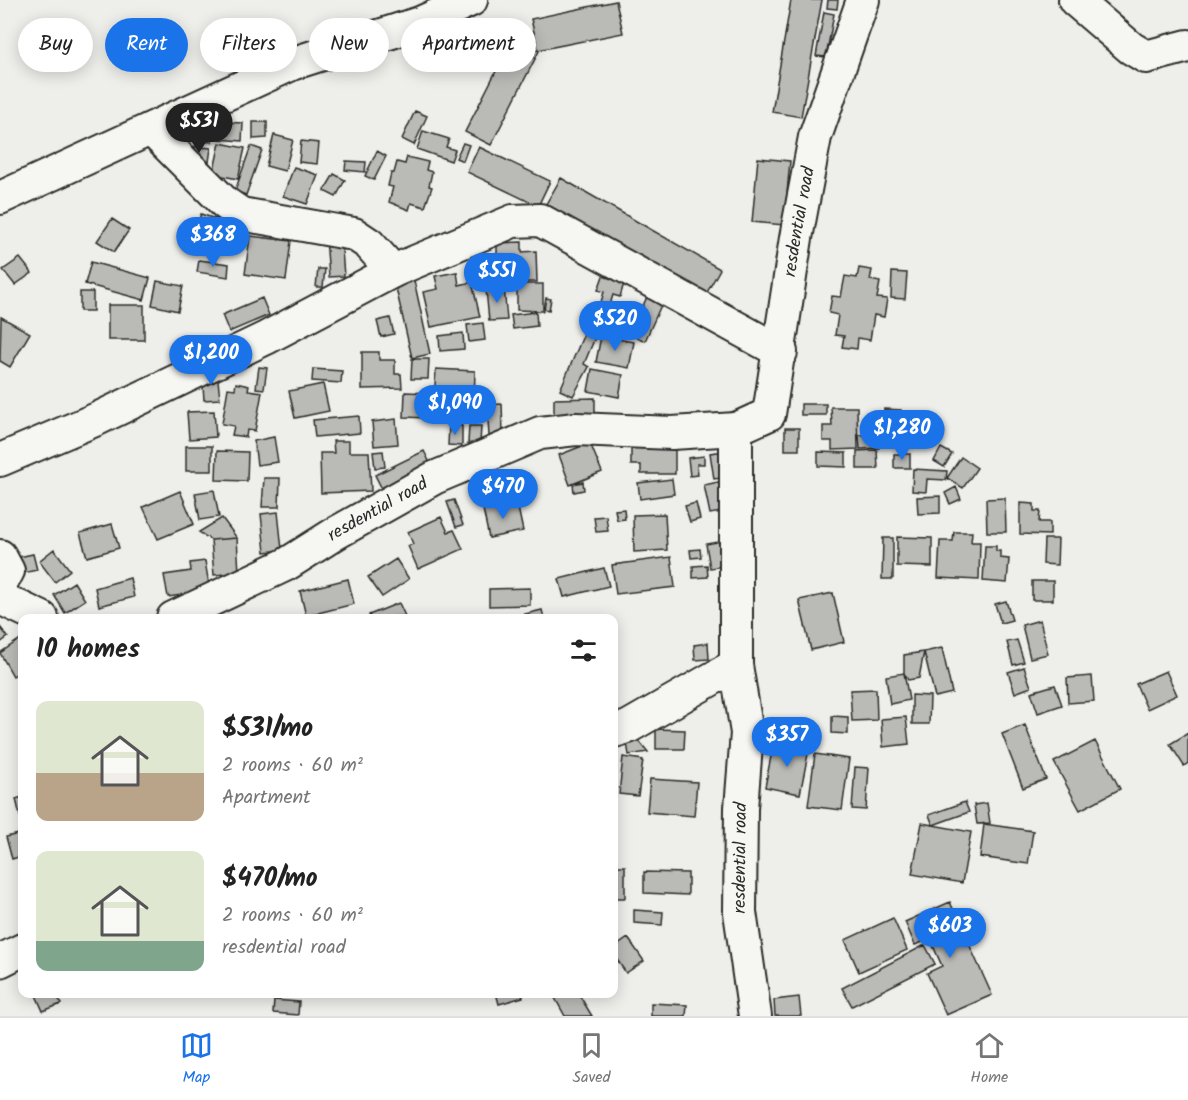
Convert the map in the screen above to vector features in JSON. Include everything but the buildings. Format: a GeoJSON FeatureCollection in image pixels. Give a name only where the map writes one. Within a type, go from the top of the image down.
{"type":"FeatureCollection","features":[{"type":"Feature","properties":{"kind":"street"},"geometry":{"type":"LineString","coordinates":[[0,198],[294,63],[420,23],[471,0]]}},
{"type":"Feature","properties":{"kind":"street","name":"resdential road"},"geometry":{"type":"LineString","coordinates":[[181,614],[287,564],[336,532],[434,478],[540,433],[576,429],[672,434],[736,429],[769,414],[781,352],[796,238],[815,137],[863,0]]}},
{"type":"Feature","properties":{"kind":"street"},"geometry":{"type":"LineString","coordinates":[[1075,0],[1131,48],[1146,57],[1188,46]]}},
{"type":"Feature","properties":{"kind":"street"},"geometry":{"type":"LineString","coordinates":[[151,129],[225,203],[241,214],[354,234],[369,244],[393,271]]}},
{"type":"Feature","properties":{"kind":"street"},"geometry":{"type":"LineString","coordinates":[[0,460],[97,419],[266,338],[393,271],[513,222],[540,220],[781,352]]}},
{"type":"Feature","properties":{"kind":"street","name":"resdential road"},"geometry":{"type":"LineString","coordinates":[[736,429],[736,665],[747,733],[741,808],[740,912],[755,1016]]}},
{"type":"Feature","properties":{"kind":"street"},"geometry":{"type":"LineString","coordinates":[[0,556],[8,571],[0,583]]}},
{"type":"Feature","properties":{"kind":"street"},"geometry":{"type":"LineString","coordinates":[[0,598],[34,614]]}},
{"type":"Feature","properties":{"kind":"street"},"geometry":{"type":"LineString","coordinates":[[618,730],[628,727],[736,665]]}},
{"type":"Feature","properties":{"kind":"street"},"geometry":{"type":"LineString","coordinates":[[0,961],[18,952]]}}]}
